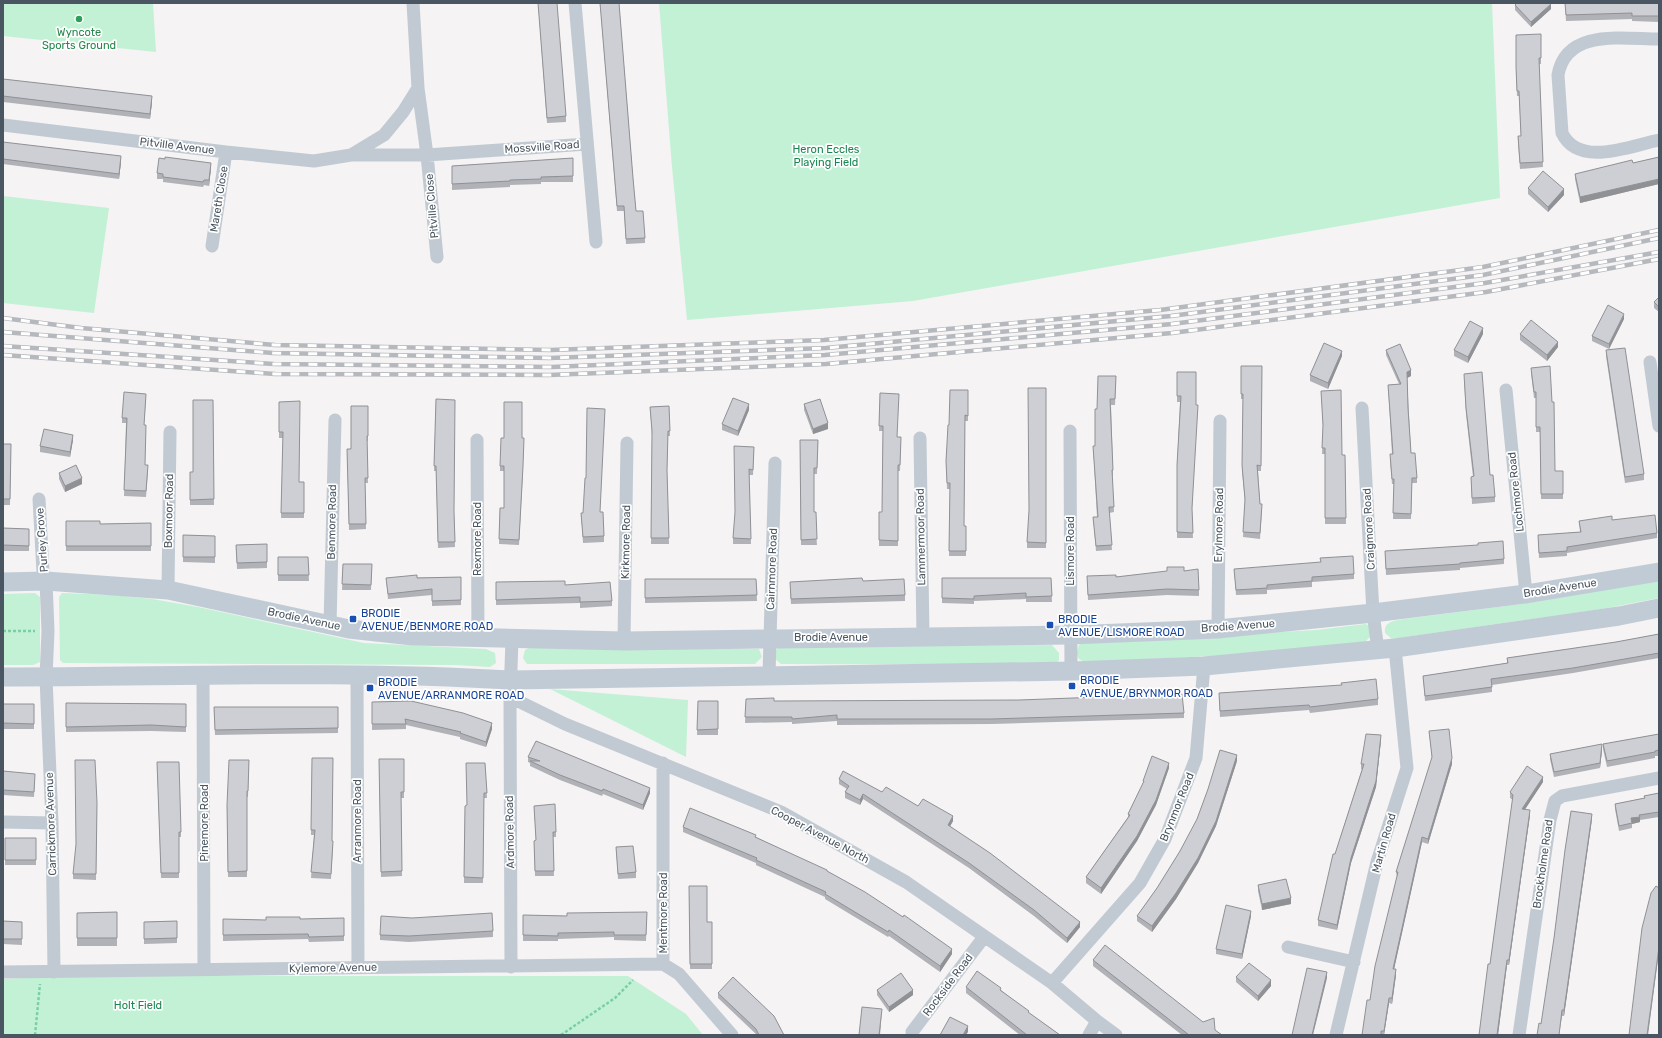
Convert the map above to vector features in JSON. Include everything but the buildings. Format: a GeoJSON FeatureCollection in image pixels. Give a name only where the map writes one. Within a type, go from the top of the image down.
{"type":"FeatureCollection","features":[{"type":"Feature","properties":{"kind":"street"},"geometry":{"type":"LineString","coordinates":[[413,3],[418,88],[427,155]]}},
{"type":"Feature","properties":{"kind":"street","name":"Mossville Road"},"geometry":{"type":"LineString","coordinates":[[427,155],[588,144],[575,3]]}},
{"type":"Feature","properties":{"kind":"street"},"geometry":{"type":"LineString","coordinates":[[1659,39],[1598,39],[1580,43],[1567,54],[1559,68],[1558,75],[1562,133],[1566,141],[1580,151],[1600,152],[1659,140]]}},
{"type":"Feature","properties":{"kind":"street","name":"Pitville Avenue"},"geometry":{"type":"LineString","coordinates":[[352,155],[384,135],[403,112],[418,88]]}},
{"type":"Feature","properties":{"kind":"street","name":"Pitville Avenue"},"geometry":{"type":"LineString","coordinates":[[3,125],[226,152],[314,160],[352,155],[427,155]]}},
{"type":"Feature","properties":{"kind":"street"},"geometry":{"type":"LineString","coordinates":[[588,144],[596,242]]}},
{"type":"Feature","properties":{"kind":"street","name":"Mareth Close"},"geometry":{"type":"LineString","coordinates":[[212,246],[226,152]]}},
{"type":"Feature","properties":{"kind":"street","name":"Pitville Close"},"geometry":{"type":"LineString","coordinates":[[427,155],[437,257]]}},
{"type":"Feature","properties":{"kind":"street"},"geometry":{"type":"LineString","coordinates":[[1650,362],[1659,426]]}},
{"type":"Feature","properties":{"kind":"street","name":"Lochmore Road"},"geometry":{"type":"LineString","coordinates":[[1506,390],[1526,594]]}},
{"type":"Feature","properties":{"kind":"street","name":"Craigmore Road"},"geometry":{"type":"LineString","coordinates":[[1362,408],[1373,613],[1386,649]]}},
{"type":"Feature","properties":{"kind":"street","name":"Benmore Road"},"geometry":{"type":"LineString","coordinates":[[330,625],[335,420]]}},
{"type":"Feature","properties":{"kind":"street","name":"Erylmore Road"},"geometry":{"type":"LineString","coordinates":[[1218,629],[1220,421]]}},
{"type":"Feature","properties":{"kind":"street","name":"Lismore Road"},"geometry":{"type":"LineString","coordinates":[[1070,431],[1071,671]]}},
{"type":"Feature","properties":{"kind":"street","name":"Boxmoor Road"},"geometry":{"type":"LineString","coordinates":[[168,590],[170,432]]}},
{"type":"Feature","properties":{"kind":"street","name":"Lammermoor Road"},"geometry":{"type":"LineString","coordinates":[[920,438],[923,636]]}},
{"type":"Feature","properties":{"kind":"street","name":"Rexmore Road"},"geometry":{"type":"LineString","coordinates":[[477,440],[478,638]]}},
{"type":"Feature","properties":{"kind":"street","name":"Kirkmore Road"},"geometry":{"type":"LineString","coordinates":[[624,641],[627,443]]}},
{"type":"Feature","properties":{"kind":"street","name":"Cairnmore Road"},"geometry":{"type":"LineString","coordinates":[[769,675],[775,463]]}},
{"type":"Feature","properties":{"kind":"street","name":"Purley Grove"},"geometry":{"type":"LineString","coordinates":[[39,499],[43,572],[46,581],[48,631]]}},
{"type":"Feature","properties":{"kind":"street","name":"Brodie Avenue"},"geometry":{"type":"LineString","coordinates":[[3,582],[46,581],[168,590],[349,629],[413,636],[624,641],[1070,635],[1218,629],[1373,613],[1526,594],[1659,572]]}},
{"type":"Feature","properties":{"kind":"street"},"geometry":{"type":"LineString","coordinates":[[3,677],[434,676],[510,689],[769,675],[1071,671],[1204,666],[1386,649],[1619,616],[1659,608]]}},
{"type":"Feature","properties":{"kind":"street","name":"Carrickmore Avenue"},"geometry":{"type":"LineString","coordinates":[[48,631],[46,677],[52,823],[54,972]]}},
{"type":"Feature","properties":{"kind":"street","name":"Ardmore Road"},"geometry":{"type":"LineString","coordinates":[[511,967],[510,689],[512,639]]}},
{"type":"Feature","properties":{"kind":"street","name":"Martin Road"},"geometry":{"type":"LineString","coordinates":[[1336,1035],[1377,862],[1407,768],[1386,649]]}},
{"type":"Feature","properties":{"kind":"street","name":"Brynmor Road"},"geometry":{"type":"LineString","coordinates":[[1052,983],[1140,883],[1166,839],[1196,758],[1204,666]]}},
{"type":"Feature","properties":{"kind":"street","name":"Arranmore Road"},"geometry":{"type":"LineString","coordinates":[[357,675],[358,968]]}},
{"type":"Feature","properties":{"kind":"street","name":"Pinemore Road"},"geometry":{"type":"LineString","coordinates":[[203,676],[204,969]]}},
{"type":"Feature","properties":{"kind":"street","name":"Cooper Avenue North"},"geometry":{"type":"LineString","coordinates":[[510,689],[565,724],[781,812],[906,882],[1052,983],[1096,1021],[1116,1035]]}},
{"type":"Feature","properties":{"kind":"street","name":"Mentmore Road"},"geometry":{"type":"LineString","coordinates":[[663,763],[663,964],[679,974],[732,1035]]}},
{"type":"Feature","properties":{"kind":"street","name":"Brockholme Road"},"geometry":{"type":"LineString","coordinates":[[1518,1035],[1550,816],[1555,801],[1562,796],[1659,778]]}},
{"type":"Feature","properties":{"kind":"street"},"geometry":{"type":"LineString","coordinates":[[3,822],[52,823]]}},
{"type":"Feature","properties":{"kind":"street","name":"Rockside Road"},"geometry":{"type":"LineString","coordinates":[[912,1032],[984,937]]}},
{"type":"Feature","properties":{"kind":"street"},"geometry":{"type":"LineString","coordinates":[[1288,947],[1354,962]]}},
{"type":"Feature","properties":{"kind":"street","name":"Kylemore Avenue"},"geometry":{"type":"LineString","coordinates":[[3,972],[663,964]]}},
{"type":"Feature","properties":{"kind":"street"},"geometry":{"type":"LineString","coordinates":[[1089,1035],[1096,1021]]}},
{"type":"Feature","properties":{"kind":"path"},"geometry":{"type":"LineString","coordinates":[[3,631],[48,631]]}},
{"type":"Feature","properties":{"kind":"path"},"geometry":{"type":"LineString","coordinates":[[35,1035],[40,977]]}},
{"type":"Feature","properties":{"kind":"path"},"geometry":{"type":"LineString","coordinates":[[561,1035],[615,998],[633,980]]}},
{"type":"Feature","properties":{"kind":"green space","name":"Wyncote Sports Ground"},"geometry":{"type":"Polygon","coordinates":[[[3,3],[153,3],[156,52],[3,36],[3,3]]]}},
{"type":"Feature","properties":{"kind":"green space","name":"Heron Eccles Playing Field"},"geometry":{"type":"Polygon","coordinates":[[[659,3],[1492,3],[1500,198],[913,301],[687,320],[672,167],[659,3]]]}},
{"type":"Feature","properties":{"kind":"green space"},"geometry":{"type":"Polygon","coordinates":[[[3,196],[109,208],[94,313],[3,303],[3,196]]]}},
{"type":"Feature","properties":{"kind":"green space"},"geometry":{"type":"Polygon","coordinates":[[[1659,580],[1659,598],[1602,609],[1392,639],[1385,633],[1386,626],[1390,622],[1397,620],[1521,604],[1659,580]]]}},
{"type":"Feature","properties":{"kind":"green space"},"geometry":{"type":"Polygon","coordinates":[[[35,593],[40,597],[40,662],[33,665],[3,665],[3,594],[35,593]]]}},
{"type":"Feature","properties":{"kind":"green space"},"geometry":{"type":"Polygon","coordinates":[[[62,593],[115,595],[152,599],[198,607],[364,643],[486,649],[495,653],[496,663],[490,667],[455,665],[63,663],[60,660],[59,597],[62,593]]]}},
{"type":"Feature","properties":{"kind":"green space"},"geometry":{"type":"Polygon","coordinates":[[[1366,624],[1371,627],[1371,636],[1363,644],[1211,656],[1084,662],[1079,659],[1076,654],[1079,645],[1082,643],[1316,630],[1366,624]]]}},
{"type":"Feature","properties":{"kind":"green space"},"geometry":{"type":"Polygon","coordinates":[[[1052,645],[1059,653],[1059,660],[1055,665],[781,664],[775,659],[776,650],[781,646],[1052,645]]]}},
{"type":"Feature","properties":{"kind":"green space"},"geometry":{"type":"Polygon","coordinates":[[[530,647],[759,649],[762,657],[755,664],[527,664],[523,658],[525,650],[530,647]]]}},
{"type":"Feature","properties":{"kind":"green space"},"geometry":{"type":"Polygon","coordinates":[[[550,689],[688,700],[686,757],[550,689]]]}},
{"type":"Feature","properties":{"kind":"green space","name":"Holt Field"},"geometry":{"type":"Polygon","coordinates":[[[101,974],[209,976],[628,976],[686,1014],[703,1035],[3,1035],[3,979],[101,974]]]}},
{"type":"Feature","properties":{"kind":"railway"},"geometry":{"type":"LineString","coordinates":[[3,318],[81,328],[275,345],[551,350],[824,340],[1160,310],[1483,267],[1659,230]]}},
{"type":"Feature","properties":{"kind":"railway"},"geometry":{"type":"LineString","coordinates":[[3,332],[273,353],[550,358],[826,348],[1171,316],[1483,275],[1659,238]]}},
{"type":"Feature","properties":{"kind":"railway"},"geometry":{"type":"LineString","coordinates":[[3,346],[274,364],[552,367],[825,355],[1172,324],[1485,283],[1659,252]]}},
{"type":"Feature","properties":{"kind":"railway"},"geometry":{"type":"LineString","coordinates":[[3,355],[275,374],[549,375],[826,364],[1172,333],[1486,292],[1659,259]]}},
{"type":"Feature","properties":{"kind":"place","name":"Wyncote Sports Ground"},"geometry":{"type":"Point","coordinates":[79,19]}},
{"type":"Feature","properties":{"kind":"place","name":"BRODIE AVENUE/BENMORE ROAD"},"geometry":{"type":"Point","coordinates":[353,619]}},
{"type":"Feature","properties":{"kind":"place","name":"BRODIE AVENUE/LISMORE ROAD"},"geometry":{"type":"Point","coordinates":[1050,625]}},
{"type":"Feature","properties":{"kind":"place","name":"BRODIE AVENUE/BRYNMOR ROAD"},"geometry":{"type":"Point","coordinates":[1072,686]}},
{"type":"Feature","properties":{"kind":"place","name":"BRODIE AVENUE/ARRANMORE ROAD"},"geometry":{"type":"Point","coordinates":[370,688]}}]}
